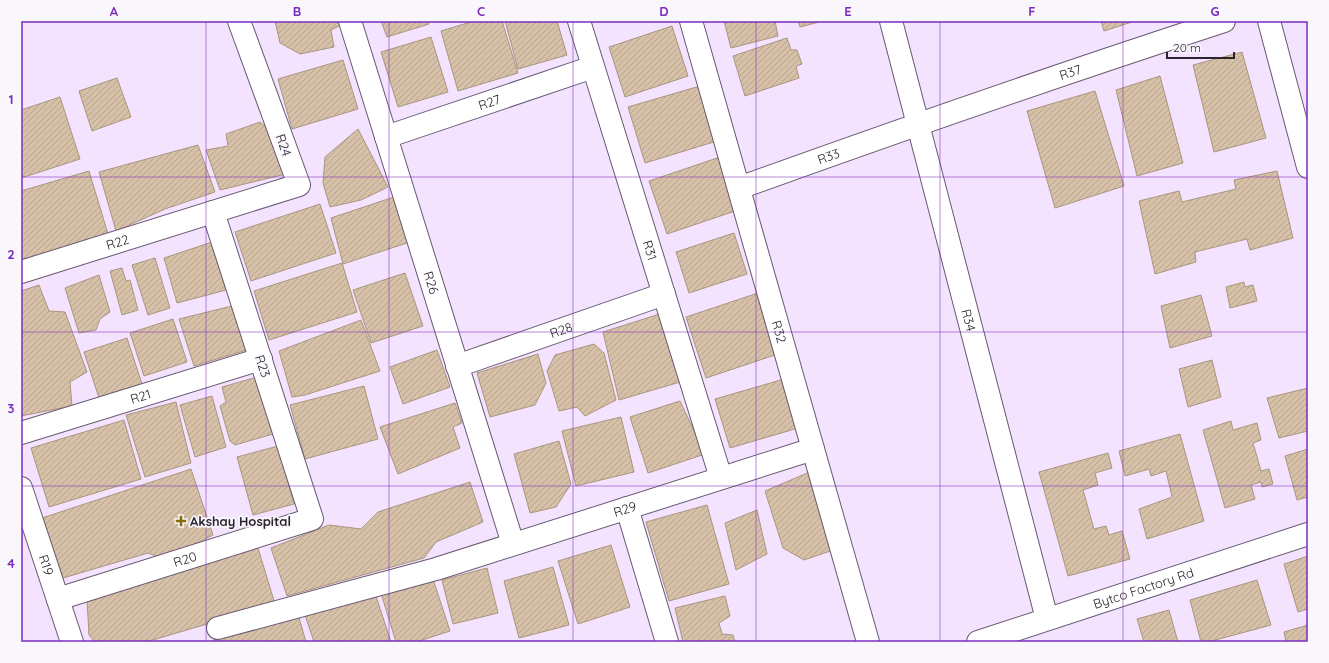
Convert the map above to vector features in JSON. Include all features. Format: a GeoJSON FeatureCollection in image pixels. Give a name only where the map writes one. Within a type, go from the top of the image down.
{"type":"FeatureCollection","features":[{"type":"Feature","properties":{"kind":"street","name":"R24"},"geometry":{"type":"LineString","coordinates":[[213,212],[299,185],[239,21]]}},
{"type":"Feature","properties":{"kind":"street","name":"R26"},"geometry":{"type":"LineString","coordinates":[[350,21],[513,544]]}},
{"type":"Feature","properties":{"kind":"street","name":"R31"},"geometry":{"type":"LineString","coordinates":[[579,21],[721,478]]}},
{"type":"Feature","properties":{"kind":"street","name":"R32"},"geometry":{"type":"LineString","coordinates":[[691,21],[868,642]]}},
{"type":"Feature","properties":{"kind":"street","name":"R34"},"geometry":{"type":"LineString","coordinates":[[891,21],[1047,619]]}},
{"type":"Feature","properties":{"kind":"street","name":"R37"},"geometry":{"type":"LineString","coordinates":[[918,124],[1091,64],[1224,21]]}},
{"type":"Feature","properties":{"kind":"street"},"geometry":{"type":"LineString","coordinates":[[1269,21],[1308,167]]}},
{"type":"Feature","properties":{"kind":"street","name":"R27"},"geometry":{"type":"LineString","coordinates":[[386,137],[593,67]]}},
{"type":"Feature","properties":{"kind":"street","name":"R33"},"geometry":{"type":"LineString","coordinates":[[739,188],[918,124]]}},
{"type":"Feature","properties":{"kind":"street","name":"R22"},"geometry":{"type":"LineString","coordinates":[[21,272],[213,212]]}},
{"type":"Feature","properties":{"kind":"street","name":"R23"},"geometry":{"type":"LineString","coordinates":[[213,212],[312,519]]}},
{"type":"Feature","properties":{"kind":"street","name":"R28"},"geometry":{"type":"LineString","coordinates":[[457,366],[664,294]]}},
{"type":"Feature","properties":{"kind":"street","name":"R21"},"geometry":{"type":"LineString","coordinates":[[21,433],[260,359]]}},
{"type":"Feature","properties":{"kind":"street","name":"R29"},"geometry":{"type":"LineString","coordinates":[[218,628],[436,568],[813,449]]}},
{"type":"Feature","properties":{"kind":"street","name":"R19"},"geometry":{"type":"LineString","coordinates":[[21,488],[72,642]]}},
{"type":"Feature","properties":{"kind":"street"},"geometry":{"type":"LineString","coordinates":[[627,508],[667,642]]}},
{"type":"Feature","properties":{"kind":"street","name":"R20"},"geometry":{"type":"LineString","coordinates":[[58,599],[312,519]]}},
{"type":"Feature","properties":{"kind":"street","name":"Bytco Factory Rd"},"geometry":{"type":"LineString","coordinates":[[990,640],[1047,619],[1308,534]]}},
{"type":"Feature","properties":{"kind":"building"},"geometry":{"type":"Polygon","coordinates":[[[275,21],[339,21],[341,25],[331,30],[334,47],[300,54],[280,43],[275,21]]]}},
{"type":"Feature","properties":{"kind":"building"},"geometry":{"type":"Polygon","coordinates":[[[381,21],[428,21],[429,24],[387,37],[381,21]]]}},
{"type":"Feature","properties":{"kind":"building"},"geometry":{"type":"Polygon","coordinates":[[[474,21],[502,21],[518,73],[458,91],[441,31],[474,21]]]}},
{"type":"Feature","properties":{"kind":"building"},"geometry":{"type":"Polygon","coordinates":[[[505,21],[557,21],[567,55],[518,69],[505,21]]]}},
{"type":"Feature","properties":{"kind":"building"},"geometry":{"type":"Polygon","coordinates":[[[724,21],[775,21],[778,36],[731,48],[724,21]]]}},
{"type":"Feature","properties":{"kind":"building"},"geometry":{"type":"Polygon","coordinates":[[[798,21],[818,21],[819,22],[800,27],[798,21]]]}},
{"type":"Feature","properties":{"kind":"building"},"geometry":{"type":"Polygon","coordinates":[[[1101,21],[1135,21],[1104,31],[1101,21]]]}},
{"type":"Feature","properties":{"kind":"building"},"geometry":{"type":"Polygon","coordinates":[[[672,26],[688,76],[625,97],[609,47],[672,26]]]}},
{"type":"Feature","properties":{"kind":"building"},"geometry":{"type":"Polygon","coordinates":[[[431,37],[448,92],[398,107],[381,52],[431,37]]]}},
{"type":"Feature","properties":{"kind":"building"},"geometry":{"type":"Polygon","coordinates":[[[787,38],[791,50],[797,50],[802,64],[796,66],[799,78],[745,96],[733,56],[787,38]]]}},
{"type":"Feature","properties":{"kind":"building"},"geometry":{"type":"Polygon","coordinates":[[[1242,52],[1266,138],[1214,152],[1193,65],[1242,52]]]}},
{"type":"Feature","properties":{"kind":"building"},"geometry":{"type":"Polygon","coordinates":[[[343,60],[358,109],[292,129],[278,79],[343,60]]]}},
{"type":"Feature","properties":{"kind":"building"},"geometry":{"type":"Polygon","coordinates":[[[1160,76],[1183,163],[1137,176],[1116,90],[1160,76]]]}},
{"type":"Feature","properties":{"kind":"building"},"geometry":{"type":"Polygon","coordinates":[[[117,78],[131,117],[92,131],[79,91],[117,78]]]}},
{"type":"Feature","properties":{"kind":"building"},"geometry":{"type":"Polygon","coordinates":[[[700,86],[717,141],[645,163],[628,107],[700,86]]]}},
{"type":"Feature","properties":{"kind":"building"},"geometry":{"type":"Polygon","coordinates":[[[1095,91],[1124,186],[1055,208],[1027,111],[1095,91]]]}},
{"type":"Feature","properties":{"kind":"building"},"geometry":{"type":"Polygon","coordinates":[[[60,97],[80,159],[21,178],[21,110],[60,97]]]}},
{"type":"Feature","properties":{"kind":"building"},"geometry":{"type":"Polygon","coordinates":[[[260,122],[274,134],[290,173],[220,190],[206,150],[228,146],[226,134],[260,122]]]}},
{"type":"Feature","properties":{"kind":"building"},"geometry":{"type":"Polygon","coordinates":[[[358,129],[388,187],[361,200],[330,207],[323,183],[325,157],[358,129]]]}},
{"type":"Feature","properties":{"kind":"building"},"geometry":{"type":"Polygon","coordinates":[[[198,145],[215,192],[165,209],[116,231],[99,172],[198,145]]]}},
{"type":"Feature","properties":{"kind":"building"},"geometry":{"type":"Polygon","coordinates":[[[723,156],[741,209],[667,234],[649,181],[723,156]]]}},
{"type":"Feature","properties":{"kind":"building"},"geometry":{"type":"Polygon","coordinates":[[[89,171],[108,234],[21,260],[21,191],[89,171]]]}},
{"type":"Feature","properties":{"kind":"building"},"geometry":{"type":"Polygon","coordinates":[[[1277,171],[1293,238],[1250,250],[1247,239],[1195,252],[1196,262],[1155,274],[1139,201],[1179,191],[1182,202],[1236,189],[1234,180],[1277,171]]]}},
{"type":"Feature","properties":{"kind":"building"},"geometry":{"type":"Polygon","coordinates":[[[394,197],[410,242],[343,264],[331,218],[394,197]]]}},
{"type":"Feature","properties":{"kind":"building"},"geometry":{"type":"Polygon","coordinates":[[[320,204],[336,253],[251,281],[235,232],[320,204]]]}},
{"type":"Feature","properties":{"kind":"building"},"geometry":{"type":"Polygon","coordinates":[[[734,233],[747,274],[689,293],[676,252],[734,233]]]}},
{"type":"Feature","properties":{"kind":"building"},"geometry":{"type":"Polygon","coordinates":[[[212,242],[226,290],[177,303],[164,258],[212,242]]]}},
{"type":"Feature","properties":{"kind":"building"},"geometry":{"type":"Polygon","coordinates":[[[155,258],[170,308],[148,315],[132,265],[155,258]]]}},
{"type":"Feature","properties":{"kind":"building"},"geometry":{"type":"Polygon","coordinates":[[[342,263],[357,312],[269,340],[254,291],[342,263]]]}},
{"type":"Feature","properties":{"kind":"building"},"geometry":{"type":"Polygon","coordinates":[[[122,268],[126,281],[130,280],[138,310],[122,315],[110,271],[122,268]]]}},
{"type":"Feature","properties":{"kind":"building"},"geometry":{"type":"Polygon","coordinates":[[[405,273],[423,326],[371,343],[353,290],[405,273]]]}},
{"type":"Feature","properties":{"kind":"building"},"geometry":{"type":"Polygon","coordinates":[[[99,275],[110,312],[100,319],[96,330],[79,333],[65,288],[99,275]]]}},
{"type":"Feature","properties":{"kind":"building"},"geometry":{"type":"Polygon","coordinates":[[[1244,282],[1245,287],[1253,285],[1257,301],[1230,308],[1226,287],[1244,282]]]}},
{"type":"Feature","properties":{"kind":"building"},"geometry":{"type":"Polygon","coordinates":[[[39,285],[49,311],[65,312],[87,372],[70,382],[72,406],[21,416],[21,291],[39,285]]]}},
{"type":"Feature","properties":{"kind":"building"},"geometry":{"type":"Polygon","coordinates":[[[764,291],[784,352],[706,378],[686,317],[764,291]]]}},
{"type":"Feature","properties":{"kind":"building"},"geometry":{"type":"Polygon","coordinates":[[[1201,295],[1212,336],[1170,348],[1161,306],[1201,295]]]}},
{"type":"Feature","properties":{"kind":"building"},"geometry":{"type":"Polygon","coordinates":[[[236,305],[250,349],[194,366],[179,319],[236,305]]]}},
{"type":"Feature","properties":{"kind":"building"},"geometry":{"type":"Polygon","coordinates":[[[666,312],[687,380],[619,400],[603,332],[666,312]]]}},
{"type":"Feature","properties":{"kind":"building"},"geometry":{"type":"Polygon","coordinates":[[[173,319],[187,362],[144,376],[130,333],[173,319]]]}},
{"type":"Feature","properties":{"kind":"building"},"geometry":{"type":"Polygon","coordinates":[[[361,320],[380,371],[305,395],[292,397],[279,351],[361,320]]]}},
{"type":"Feature","properties":{"kind":"building"},"geometry":{"type":"Polygon","coordinates":[[[127,338],[142,384],[99,398],[84,352],[127,338]]]}},
{"type":"Feature","properties":{"kind":"building"},"geometry":{"type":"Polygon","coordinates":[[[594,344],[604,353],[616,400],[585,416],[577,407],[559,411],[547,371],[555,355],[594,344]]]}},
{"type":"Feature","properties":{"kind":"building"},"geometry":{"type":"Polygon","coordinates":[[[437,350],[450,387],[403,404],[390,367],[437,350]]]}},
{"type":"Feature","properties":{"kind":"building"},"geometry":{"type":"Polygon","coordinates":[[[538,354],[546,383],[535,405],[490,417],[477,373],[538,354]]]}},
{"type":"Feature","properties":{"kind":"building"},"geometry":{"type":"Polygon","coordinates":[[[1212,360],[1221,397],[1188,407],[1179,369],[1212,360]]]}},
{"type":"Feature","properties":{"kind":"building"},"geometry":{"type":"Polygon","coordinates":[[[798,375],[812,424],[730,448],[715,399],[798,375]]]}},
{"type":"Feature","properties":{"kind":"building"},"geometry":{"type":"Polygon","coordinates":[[[257,377],[273,434],[235,445],[230,441],[220,406],[226,402],[222,387],[257,377]]]}},
{"type":"Feature","properties":{"kind":"building"},"geometry":{"type":"Polygon","coordinates":[[[364,386],[378,439],[305,459],[290,405],[364,386]]]}},
{"type":"Feature","properties":{"kind":"building"},"geometry":{"type":"Polygon","coordinates":[[[1308,388],[1308,431],[1279,438],[1267,398],[1308,388]]]}},
{"type":"Feature","properties":{"kind":"building"},"geometry":{"type":"Polygon","coordinates":[[[212,396],[226,447],[195,457],[180,405],[212,396]]]}},
{"type":"Feature","properties":{"kind":"building"},"geometry":{"type":"Polygon","coordinates":[[[680,401],[705,454],[648,473],[630,417],[680,401]]]}},
{"type":"Feature","properties":{"kind":"building"},"geometry":{"type":"Polygon","coordinates":[[[176,402],[191,463],[145,477],[126,415],[176,402]]]}},
{"type":"Feature","properties":{"kind":"building"},"geometry":{"type":"Polygon","coordinates":[[[455,403],[462,423],[453,427],[460,448],[398,474],[380,427],[455,403]]]}},
{"type":"Feature","properties":{"kind":"building"},"geometry":{"type":"Polygon","coordinates":[[[621,417],[634,472],[576,486],[562,431],[621,417]]]}},
{"type":"Feature","properties":{"kind":"building"},"geometry":{"type":"Polygon","coordinates":[[[124,420],[141,479],[49,507],[31,448],[124,420]]]}},
{"type":"Feature","properties":{"kind":"building"},"geometry":{"type":"Polygon","coordinates":[[[1231,421],[1233,430],[1257,423],[1261,440],[1253,443],[1261,471],[1269,469],[1273,484],[1262,487],[1261,482],[1251,485],[1255,499],[1225,508],[1203,430],[1231,421]]]}},
{"type":"Feature","properties":{"kind":"building"},"geometry":{"type":"Polygon","coordinates":[[[1180,434],[1204,521],[1147,539],[1139,509],[1172,497],[1166,471],[1151,476],[1149,469],[1125,476],[1119,451],[1180,434]]]}},
{"type":"Feature","properties":{"kind":"building"},"geometry":{"type":"Polygon","coordinates":[[[559,441],[571,484],[556,507],[530,513],[514,454],[559,441]]]}},
{"type":"Feature","properties":{"kind":"building"},"geometry":{"type":"Polygon","coordinates":[[[278,446],[294,504],[253,515],[237,457],[278,446]]]}},
{"type":"Feature","properties":{"kind":"building"},"geometry":{"type":"Polygon","coordinates":[[[1308,449],[1308,497],[1297,500],[1285,456],[1308,449]]]}},
{"type":"Feature","properties":{"kind":"building"},"geometry":{"type":"Polygon","coordinates":[[[1108,453],[1112,468],[1095,473],[1098,485],[1083,490],[1094,529],[1106,526],[1109,535],[1122,531],[1130,559],[1068,576],[1039,472],[1108,453]]]}},
{"type":"Feature","properties":{"kind":"building"},"geometry":{"type":"Polygon","coordinates":[[[191,469],[213,535],[186,549],[161,558],[148,553],[63,578],[42,518],[191,469]]]}},
{"type":"Feature","properties":{"kind":"building"},"geometry":{"type":"Polygon","coordinates":[[[812,471],[845,546],[804,560],[783,548],[765,491],[812,471]]]}},
{"type":"Feature","properties":{"kind":"building"},"geometry":{"type":"Polygon","coordinates":[[[470,482],[483,522],[436,542],[424,558],[287,596],[271,548],[329,525],[361,529],[378,512],[470,482]]]}},
{"type":"Feature","properties":{"kind":"building"},"geometry":{"type":"Polygon","coordinates":[[[707,505],[729,584],[669,601],[646,522],[707,505]]]}},
{"type":"Feature","properties":{"kind":"building"},"geometry":{"type":"Polygon","coordinates":[[[757,510],[767,554],[736,570],[725,523],[757,510]]]}},
{"type":"Feature","properties":{"kind":"building"},"geometry":{"type":"Polygon","coordinates":[[[611,545],[630,607],[578,624],[558,561],[611,545]]]}},
{"type":"Feature","properties":{"kind":"building"},"geometry":{"type":"Polygon","coordinates":[[[258,548],[275,604],[146,642],[95,642],[89,635],[87,600],[258,548]]]}},
{"type":"Feature","properties":{"kind":"building"},"geometry":{"type":"Polygon","coordinates":[[[1308,556],[1308,609],[1298,612],[1284,564],[1308,556]]]}},
{"type":"Feature","properties":{"kind":"building"},"geometry":{"type":"Polygon","coordinates":[[[553,567],[569,625],[519,638],[504,581],[553,567]]]}},
{"type":"Feature","properties":{"kind":"building"},"geometry":{"type":"Polygon","coordinates":[[[487,568],[498,613],[453,624],[442,580],[487,568]]]}},
{"type":"Feature","properties":{"kind":"building"},"geometry":{"type":"Polygon","coordinates":[[[431,573],[450,631],[416,642],[396,642],[380,590],[431,573]]]}},
{"type":"Feature","properties":{"kind":"building"},"geometry":{"type":"Polygon","coordinates":[[[1257,580],[1271,625],[1208,642],[1201,642],[1190,600],[1257,580]]]}},
{"type":"Feature","properties":{"kind":"building"},"geometry":{"type":"Polygon","coordinates":[[[374,590],[391,642],[314,642],[304,612],[374,590]]]}},
{"type":"Feature","properties":{"kind":"building"},"geometry":{"type":"Polygon","coordinates":[[[725,596],[730,616],[719,623],[722,634],[733,635],[735,642],[683,642],[675,608],[725,596]]]}},
{"type":"Feature","properties":{"kind":"building"},"geometry":{"type":"Polygon","coordinates":[[[1169,610],[1178,642],[1144,642],[1137,619],[1169,610]]]}},
{"type":"Feature","properties":{"kind":"building"},"geometry":{"type":"Polygon","coordinates":[[[298,614],[306,642],[213,642],[213,640],[298,614]]]}},
{"type":"Feature","properties":{"kind":"building"},"geometry":{"type":"Polygon","coordinates":[[[1308,625],[1308,642],[1286,642],[1284,632],[1308,625]]]}},
{"type":"Feature","properties":{"kind":"place","name":"Akshay Hospital"},"geometry":{"type":"Point","coordinates":[181,521]}}]}
